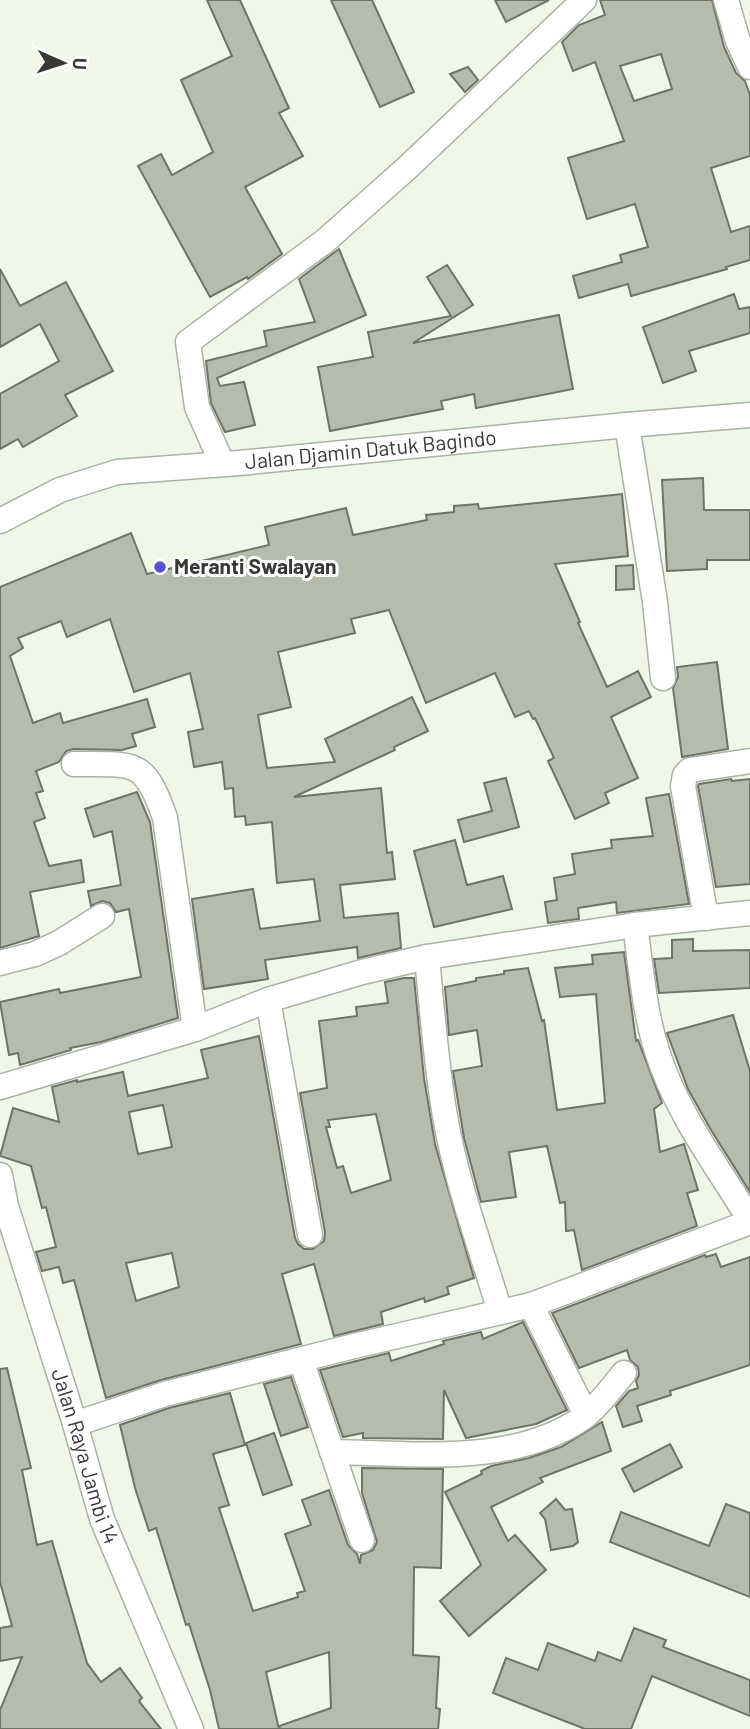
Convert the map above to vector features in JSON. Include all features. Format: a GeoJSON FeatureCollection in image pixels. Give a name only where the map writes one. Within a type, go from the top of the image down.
{"type":"FeatureCollection","features":[{"type":"Feature","properties":{"kind":"street"},"geometry":{"type":"LineString","coordinates":[[222,463],[197,407],[188,342],[325,241],[408,167],[583,0]]}},
{"type":"Feature","properties":{"kind":"street"},"geometry":{"type":"LineString","coordinates":[[726,0],[738,41],[750,67]]}},
{"type":"Feature","properties":{"kind":"street","name":"Jalan Djamin Datuk Bagindo"},"geometry":{"type":"LineString","coordinates":[[0,521],[60,490],[117,472],[750,415]]}},
{"type":"Feature","properties":{"kind":"street"},"geometry":{"type":"LineString","coordinates":[[627,425],[655,602],[663,678]]}},
{"type":"Feature","properties":{"kind":"street"},"geometry":{"type":"LineString","coordinates":[[706,918],[683,786],[685,775],[690,769],[750,761]]}},
{"type":"Feature","properties":{"kind":"street"},"geometry":{"type":"LineString","coordinates":[[74,764],[125,764],[141,770],[155,789],[165,818],[195,1029]]}},
{"type":"Feature","properties":{"kind":"street"},"geometry":{"type":"LineString","coordinates":[[0,1087],[195,1029],[268,1000],[362,972],[426,957],[635,925],[750,913]]}},
{"type":"Feature","properties":{"kind":"street"},"geometry":{"type":"LineString","coordinates":[[0,963],[35,954],[59,943],[102,916]]}},
{"type":"Feature","properties":{"kind":"street"},"geometry":{"type":"LineString","coordinates":[[75,1424],[165,1394],[531,1305],[750,1221],[682,1109],[667,1079],[648,1014],[635,925]]}},
{"type":"Feature","properties":{"kind":"street"},"geometry":{"type":"LineString","coordinates":[[426,957],[445,1118],[462,1187],[500,1312]]}},
{"type":"Feature","properties":{"kind":"street"},"geometry":{"type":"LineString","coordinates":[[268,1000],[310,1235]]}},
{"type":"Feature","properties":{"kind":"street","name":"Jalan Raya Jambi 14"},"geometry":{"type":"LineString","coordinates":[[0,1175],[3,1207],[75,1424],[102,1520],[191,1729]]}},
{"type":"Feature","properties":{"kind":"street"},"geometry":{"type":"LineString","coordinates":[[531,1305],[586,1415]]}},
{"type":"Feature","properties":{"kind":"street"},"geometry":{"type":"LineString","coordinates":[[301,1360],[362,1540]]}},
{"type":"Feature","properties":{"kind":"street"},"geometry":{"type":"LineString","coordinates":[[332,1452],[480,1452],[519,1445],[556,1433],[586,1415],[624,1373]]}},
{"type":"Feature","properties":{"kind":"building"},"geometry":{"type":"Polygon","coordinates":[[[207,0],[240,0],[289,108],[279,113],[303,156],[245,187],[282,254],[248,279],[247,277],[210,297],[138,166],[161,154],[172,175],[213,152],[181,80],[232,56],[207,0]]]}},
{"type":"Feature","properties":{"kind":"building"},"geometry":{"type":"Polygon","coordinates":[[[331,0],[372,0],[414,92],[380,107],[331,0]]]}},
{"type":"Feature","properties":{"kind":"building"},"geometry":{"type":"Polygon","coordinates":[[[495,0],[549,0],[506,22],[495,0]]]}},
{"type":"Feature","properties":{"kind":"building"},"geometry":{"type":"Polygon","coordinates":[[[600,0],[712,0],[724,47],[736,73],[745,81],[750,95],[750,156],[711,168],[731,232],[750,226],[750,260],[631,296],[628,284],[579,298],[573,276],[622,262],[620,255],[648,247],[635,204],[587,219],[568,158],[624,141],[595,62],[573,71],[562,42],[579,25],[605,15],[600,0]],[[661,54],[620,66],[634,101],[672,89],[661,54]]]}},
{"type":"Feature","properties":{"kind":"building"},"geometry":{"type":"Polygon","coordinates":[[[468,67],[478,80],[465,92],[450,74],[468,67]]]}},
{"type":"Feature","properties":{"kind":"building"},"geometry":{"type":"Polygon","coordinates":[[[339,249],[366,315],[217,378],[220,386],[244,382],[255,425],[225,432],[211,403],[206,361],[267,346],[264,331],[315,322],[299,279],[339,249]]]}},
{"type":"Feature","properties":{"kind":"building"},"geometry":{"type":"Polygon","coordinates":[[[447,265],[473,305],[413,343],[559,315],[573,389],[476,408],[474,394],[441,401],[443,409],[330,431],[318,367],[373,357],[368,332],[451,316],[427,277],[447,265]]]}},
{"type":"Feature","properties":{"kind":"building"},"geometry":{"type":"Polygon","coordinates":[[[0,269],[20,306],[66,282],[113,371],[65,395],[77,416],[23,447],[18,439],[0,449],[0,394],[59,361],[40,324],[0,347],[0,269]]]}},
{"type":"Feature","properties":{"kind":"building"},"geometry":{"type":"Polygon","coordinates":[[[734,294],[739,309],[750,307],[750,333],[689,351],[696,371],[663,383],[643,327],[734,294]]]}},
{"type":"Feature","properties":{"kind":"building"},"geometry":{"type":"Polygon","coordinates":[[[703,478],[704,510],[750,510],[750,560],[707,560],[707,569],[667,571],[662,480],[703,478]]]}},
{"type":"Feature","properties":{"kind":"building"},"geometry":{"type":"Polygon","coordinates":[[[622,494],[628,556],[555,564],[607,687],[638,671],[651,697],[611,717],[638,778],[605,793],[609,803],[575,819],[548,761],[554,758],[535,718],[533,719],[529,711],[515,717],[495,673],[426,703],[389,610],[351,619],[355,633],[278,652],[291,707],[258,715],[267,768],[335,762],[325,739],[412,697],[428,731],[394,747],[395,750],[294,797],[381,788],[387,853],[392,852],[395,879],[340,885],[344,918],[398,913],[401,948],[358,958],[357,947],[265,960],[268,979],[204,989],[192,899],[253,889],[260,929],[320,921],[314,879],[277,883],[272,822],[246,825],[245,816],[235,817],[233,788],[225,789],[222,762],[194,767],[188,732],[203,729],[190,673],[134,692],[110,619],[67,637],[61,621],[18,638],[23,648],[10,656],[33,723],[60,713],[63,723],[147,699],[155,727],[132,734],[136,746],[122,750],[73,749],[66,751],[59,762],[36,771],[43,791],[36,793],[45,818],[34,822],[49,866],[81,860],[84,882],[30,892],[39,936],[0,948],[0,587],[131,533],[147,574],[269,545],[265,527],[346,508],[353,535],[427,520],[426,515],[454,512],[454,506],[478,504],[479,509],[622,494]]]}},
{"type":"Feature","properties":{"kind":"building"},"geometry":{"type":"Polygon","coordinates":[[[633,565],[634,589],[616,590],[616,566],[633,565]]]}},
{"type":"Feature","properties":{"kind":"building"},"geometry":{"type":"Polygon","coordinates":[[[717,662],[728,749],[682,757],[673,688],[678,677],[677,667],[717,662]]]}},
{"type":"Feature","properties":{"kind":"building"},"geometry":{"type":"Polygon","coordinates":[[[506,778],[519,827],[464,842],[458,820],[492,811],[484,783],[506,778]]]}},
{"type":"Feature","properties":{"kind":"building"},"geometry":{"type":"Polygon","coordinates":[[[731,779],[750,779],[750,884],[716,887],[698,786],[731,779]]]}},
{"type":"Feature","properties":{"kind":"building"},"geometry":{"type":"Polygon","coordinates":[[[137,792],[150,822],[178,1018],[20,1065],[18,1053],[9,1055],[0,1002],[59,989],[60,993],[141,977],[129,909],[116,912],[110,903],[102,901],[91,906],[88,891],[121,885],[112,831],[94,837],[85,809],[137,792]]]}},
{"type":"Feature","properties":{"kind":"building"},"geometry":{"type":"Polygon","coordinates":[[[669,794],[689,904],[617,913],[616,902],[578,908],[579,919],[548,923],[545,902],[557,900],[554,878],[575,874],[572,854],[612,848],[611,840],[653,836],[646,798],[669,794]]]}},
{"type":"Feature","properties":{"kind":"building"},"geometry":{"type":"Polygon","coordinates":[[[455,840],[467,885],[503,876],[512,909],[434,927],[414,851],[455,840]]]}},
{"type":"Feature","properties":{"kind":"building"},"geometry":{"type":"Polygon","coordinates":[[[693,939],[693,951],[750,950],[750,988],[659,993],[654,959],[672,958],[672,940],[693,939]]]}},
{"type":"Feature","properties":{"kind":"building"},"geometry":{"type":"Polygon","coordinates":[[[624,952],[636,1041],[638,1040],[662,1103],[654,1109],[660,1152],[684,1144],[698,1190],[687,1193],[697,1226],[582,1270],[574,1230],[566,1231],[565,1202],[560,1203],[547,1146],[509,1152],[516,1197],[481,1202],[464,1138],[453,1071],[482,1066],[477,1030],[449,1035],[445,987],[476,981],[476,978],[504,974],[504,971],[528,968],[542,1021],[544,1020],[557,1110],[605,1103],[596,994],[560,997],[555,968],[593,964],[592,955],[624,952]]]}},
{"type":"Feature","properties":{"kind":"building"},"geometry":{"type":"Polygon","coordinates":[[[414,978],[424,1078],[435,1144],[474,1278],[447,1287],[449,1294],[425,1302],[424,1298],[381,1312],[383,1324],[334,1336],[314,1264],[282,1274],[301,1344],[161,1380],[106,1398],[74,1280],[63,1283],[59,1267],[42,1271],[36,1252],[56,1247],[46,1207],[42,1208],[31,1166],[0,1156],[13,1108],[59,1122],[52,1087],[123,1072],[128,1096],[208,1078],[201,1050],[259,1036],[295,1238],[304,1249],[313,1249],[324,1241],[325,1232],[300,1093],[327,1088],[319,1021],[357,1016],[356,1007],[388,1003],[385,982],[414,978]],[[163,1105],[129,1112],[138,1154],[172,1147],[163,1105]],[[376,1114],[328,1120],[330,1127],[326,1127],[337,1168],[343,1166],[351,1193],[391,1180],[376,1114]],[[172,1253],[126,1263],[136,1301],[179,1287],[172,1253]]]}},
{"type":"Feature","properties":{"kind":"building"},"geometry":{"type":"Polygon","coordinates":[[[733,1015],[750,1071],[750,1192],[688,1089],[667,1033],[733,1015]]]}},
{"type":"Feature","properties":{"kind":"building"},"geometry":{"type":"Polygon","coordinates":[[[716,1254],[721,1267],[750,1257],[750,1365],[670,1391],[671,1395],[637,1406],[642,1421],[623,1427],[616,1406],[629,1391],[638,1388],[638,1367],[630,1360],[627,1350],[579,1368],[552,1313],[705,1255],[716,1254]]]}},
{"type":"Feature","properties":{"kind":"building"},"geometry":{"type":"Polygon","coordinates":[[[523,1322],[567,1410],[536,1424],[466,1438],[444,1390],[443,1439],[363,1438],[363,1433],[343,1437],[320,1370],[389,1353],[391,1361],[444,1344],[443,1341],[481,1332],[483,1339],[523,1322]]]}},
{"type":"Feature","properties":{"kind":"building"},"geometry":{"type":"Polygon","coordinates":[[[7,1368],[31,1468],[22,1470],[37,1545],[52,1541],[87,1663],[101,1682],[120,1668],[142,1698],[139,1701],[161,1729],[0,1729],[0,1710],[22,1657],[0,1661],[0,1628],[12,1626],[0,1582],[0,1369],[7,1368]]]}},
{"type":"Feature","properties":{"kind":"building"},"geometry":{"type":"Polygon","coordinates":[[[291,1377],[308,1427],[281,1436],[264,1384],[291,1377]]]}},
{"type":"Feature","properties":{"kind":"building"},"geometry":{"type":"Polygon","coordinates":[[[230,1393],[245,1445],[213,1454],[229,1505],[219,1508],[253,1611],[298,1597],[297,1593],[305,1591],[285,1534],[311,1525],[302,1500],[329,1490],[348,1545],[357,1554],[360,1564],[361,1555],[373,1550],[377,1542],[362,1493],[362,1468],[443,1469],[441,1568],[414,1567],[413,1655],[439,1657],[436,1708],[440,1709],[438,1729],[280,1729],[279,1726],[331,1708],[329,1652],[266,1672],[279,1729],[219,1729],[210,1690],[189,1624],[186,1625],[156,1528],[149,1531],[135,1488],[120,1425],[169,1408],[230,1393]]]}},
{"type":"Feature","properties":{"kind":"building"},"geometry":{"type":"Polygon","coordinates":[[[602,1422],[611,1451],[540,1478],[543,1482],[491,1507],[508,1541],[515,1535],[546,1570],[469,1636],[440,1601],[481,1565],[445,1492],[482,1474],[481,1471],[491,1466],[529,1458],[561,1447],[602,1422]]]}},
{"type":"Feature","properties":{"kind":"building"},"geometry":{"type":"Polygon","coordinates":[[[274,1433],[292,1485],[263,1495],[246,1443],[274,1433]]]}},
{"type":"Feature","properties":{"kind":"building"},"geometry":{"type":"Polygon","coordinates":[[[670,1444],[682,1467],[634,1492],[622,1469],[670,1444]]]}},
{"type":"Feature","properties":{"kind":"building"},"geometry":{"type":"Polygon","coordinates":[[[556,1499],[565,1510],[572,1509],[578,1542],[573,1546],[551,1550],[545,1519],[540,1513],[556,1499]]]}},
{"type":"Feature","properties":{"kind":"building"},"geometry":{"type":"Polygon","coordinates":[[[726,1504],[750,1513],[750,1597],[610,1542],[621,1512],[709,1546],[726,1504]]]}},
{"type":"Feature","properties":{"kind":"building"},"geometry":{"type":"Polygon","coordinates":[[[634,1628],[666,1640],[663,1647],[750,1680],[750,1716],[652,1676],[631,1729],[585,1729],[493,1693],[506,1658],[538,1670],[548,1643],[595,1661],[598,1652],[621,1661],[634,1628]]]}},
{"type":"Feature","properties":{"kind":"place","name":"Meranti Swalayan"},"geometry":{"type":"Point","coordinates":[160,567]}}]}
